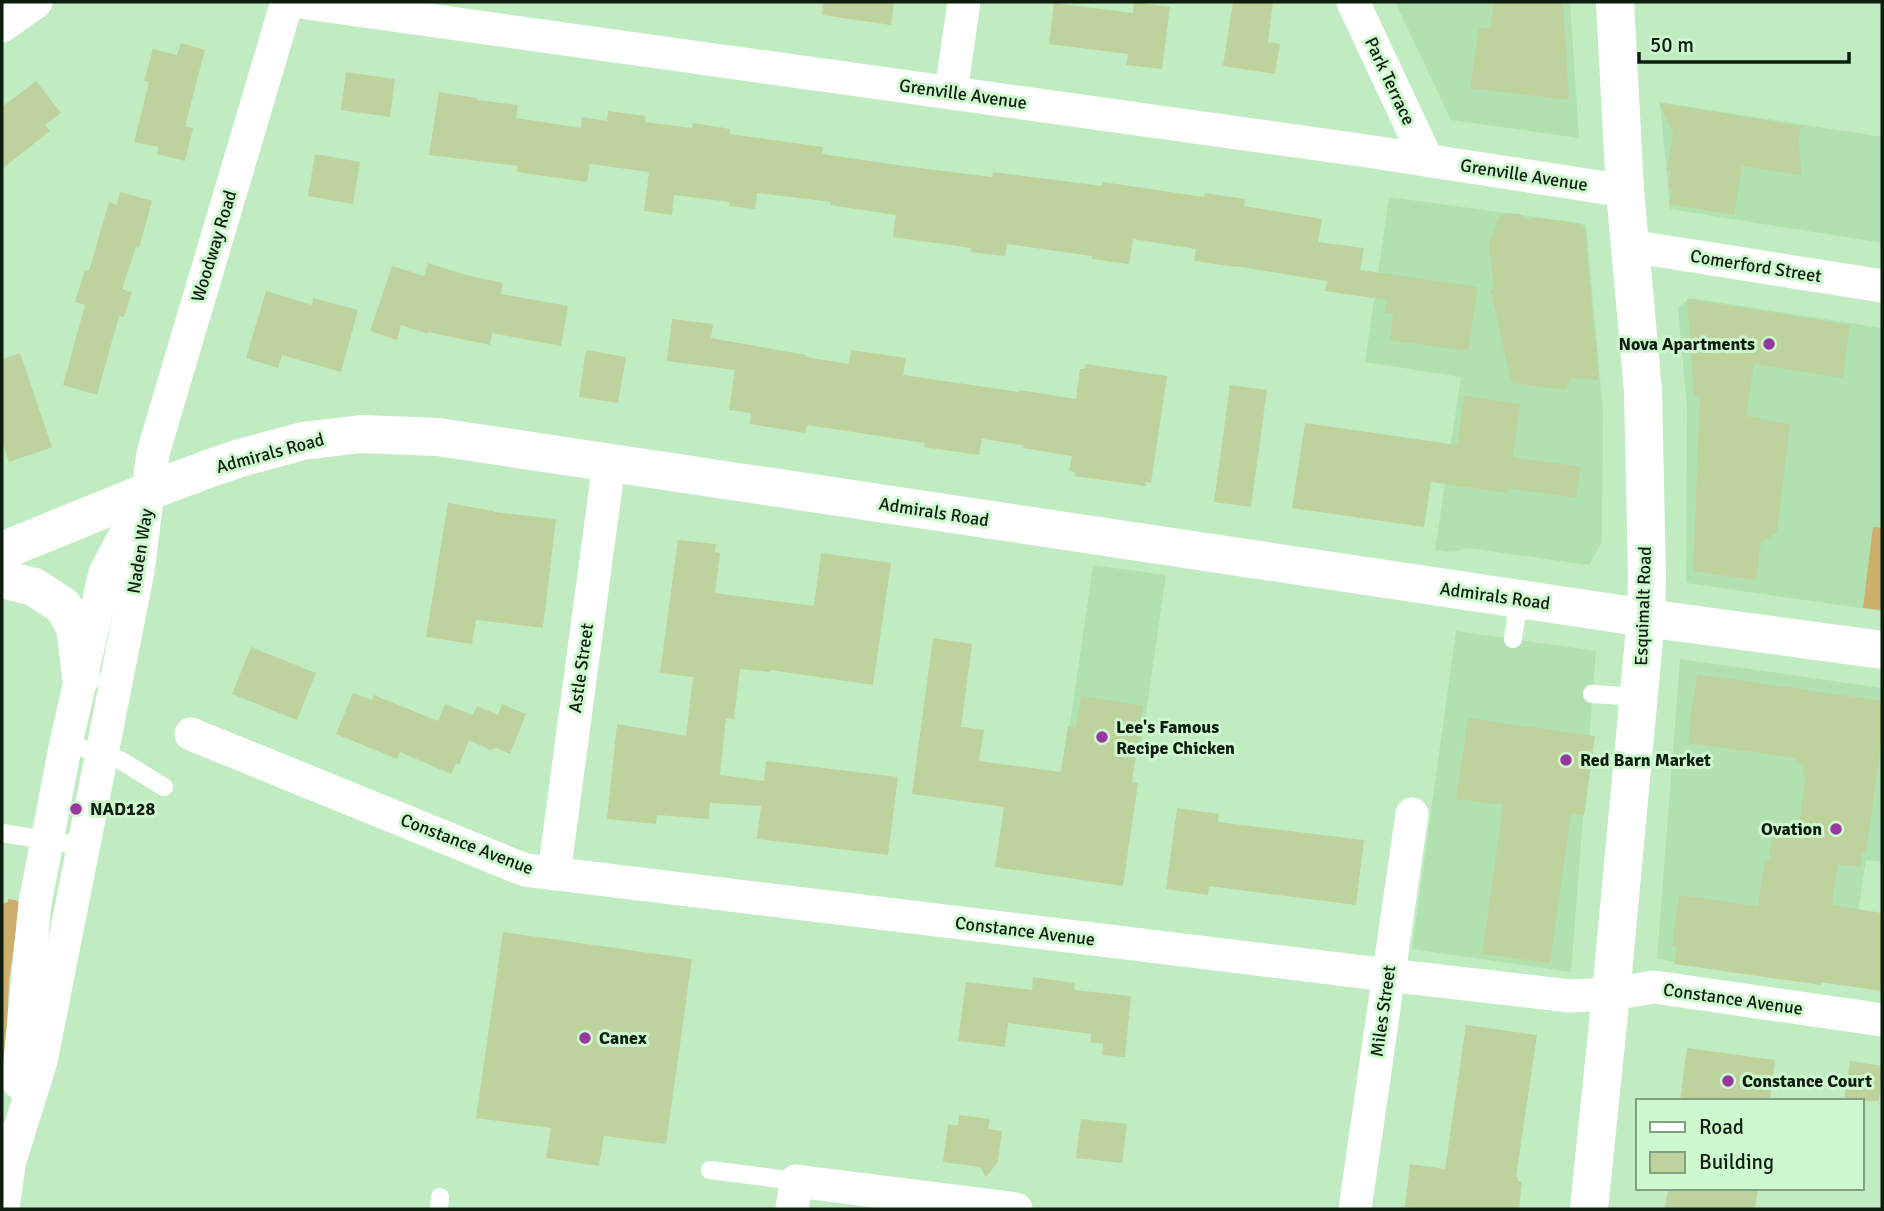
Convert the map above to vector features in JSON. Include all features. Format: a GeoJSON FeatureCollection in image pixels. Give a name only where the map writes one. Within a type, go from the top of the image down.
{"type":"FeatureCollection","features":[{"type":"Feature","properties":{"kind":"main road","name":"Esquimalt Road"},"geometry":{"type":"LineString","coordinates":[[1589,1209],[1639,696],[1647,577],[1643,391],[1625,191],[1615,2]]}},
{"type":"Feature","properties":{"kind":"main road","name":"Admirals Road"},"geometry":{"type":"LineString","coordinates":[[2,551],[149,491],[240,458],[303,441],[361,433],[438,438],[1646,618],[1882,650]]}},
{"type":"Feature","properties":{"kind":"main road"},"geometry":{"type":"LineString","coordinates":[[2,579],[34,587],[63,606],[75,626],[81,677]]}},
{"type":"Feature","properties":{"kind":"street"},"geometry":{"type":"LineString","coordinates":[[2,26],[36,2]]}},
{"type":"Feature","properties":{"kind":"street","name":"Woodway Road"},"geometry":{"type":"LineString","coordinates":[[149,491],[153,453],[287,2]]}},
{"type":"Feature","properties":{"kind":"street","name":"Grenville Avenue"},"geometry":{"type":"LineString","coordinates":[[300,2],[951,92],[1625,191]]}},
{"type":"Feature","properties":{"kind":"street"},"geometry":{"type":"LineString","coordinates":[[951,92],[964,2]]}},
{"type":"Feature","properties":{"kind":"street","name":"Park Terrace"},"geometry":{"type":"LineString","coordinates":[[1353,2],[1427,160]]}},
{"type":"Feature","properties":{"kind":"street","name":"Comerford Street"},"geometry":{"type":"LineString","coordinates":[[1630,246],[1882,286]]}},
{"type":"Feature","properties":{"kind":"street","name":"Astle Street"},"geometry":{"type":"LineString","coordinates":[[554,873],[609,463]]}},
{"type":"Feature","properties":{"kind":"street","name":"Naden Way"},"geometry":{"type":"LineString","coordinates":[[2,1209],[10,1157],[35,903],[66,743],[105,573],[149,491]]}},
{"type":"Feature","properties":{"kind":"street","name":"Naden Way"},"geometry":{"type":"LineString","coordinates":[[10,1157],[41,1061],[138,571],[149,491]]}},
{"type":"Feature","properties":{"kind":"street","name":"Constance Avenue"},"geometry":{"type":"LineString","coordinates":[[191,734],[525,870],[1570,996],[1611,994],[1654,987],[1882,1020]]}},
{"type":"Feature","properties":{"kind":"street","name":"Miles Street"},"geometry":{"type":"LineString","coordinates":[[1355,1209],[1412,814]]}},
{"type":"Feature","properties":{"kind":"street"},"geometry":{"type":"LineString","coordinates":[[794,1195],[1016,1209]]}},
{"type":"Feature","properties":{"kind":"lane"},"geometry":{"type":"LineString","coordinates":[[1513,639],[1519,599]]}},
{"type":"Feature","properties":{"kind":"lane"},"geometry":{"type":"LineString","coordinates":[[1592,694],[1639,696]]}},
{"type":"Feature","properties":{"kind":"lane"},"geometry":{"type":"LineString","coordinates":[[66,743],[120,760],[164,787]]}},
{"type":"Feature","properties":{"kind":"lane"},"geometry":{"type":"LineString","coordinates":[[2,833],[84,846]]}},
{"type":"Feature","properties":{"kind":"lane"},"geometry":{"type":"LineString","coordinates":[[710,1170],[794,1195]]}},
{"type":"Feature","properties":{"kind":"shaded area"},"geometry":{"type":"Polygon","coordinates":[[[1395,2],[1570,2],[1579,138],[1451,120],[1395,2]]]}},
{"type":"Feature","properties":{"kind":"shaded area"},"geometry":{"type":"Polygon","coordinates":[[[1660,102],[1882,137],[1882,243],[1670,209],[1660,102]]]}},
{"type":"Feature","properties":{"kind":"shaded area"},"geometry":{"type":"Polygon","coordinates":[[[1389,197],[1586,224],[1603,411],[1602,542],[1589,565],[1468,548],[1452,552],[1435,550],[1461,377],[1365,362],[1389,197]]]}},
{"type":"Feature","properties":{"kind":"shaded area"},"geometry":{"type":"Polygon","coordinates":[[[1690,298],[1882,328],[1882,611],[1686,583],[1687,408],[1678,308],[1690,298]]]}},
{"type":"Feature","properties":{"kind":"shaded area"},"geometry":{"type":"Polygon","coordinates":[[[1873,527],[1882,528],[1882,610],[1863,608],[1873,527]]]}},
{"type":"Feature","properties":{"kind":"shaded area"},"geometry":{"type":"Polygon","coordinates":[[[1093,565],[1166,575],[1140,755],[1067,745],[1093,565]]]}},
{"type":"Feature","properties":{"kind":"shaded area"},"geometry":{"type":"Polygon","coordinates":[[[1456,631],[1596,651],[1571,972],[1412,949],[1456,631]]]}},
{"type":"Feature","properties":{"kind":"shaded area"},"geometry":{"type":"Polygon","coordinates":[[[1680,659],[1882,688],[1882,862],[1866,860],[1847,986],[1657,959],[1680,659]]]}},
{"type":"Feature","properties":{"kind":"shaded area"},"geometry":{"type":"Polygon","coordinates":[[[8,899],[20,901],[9,981],[2,1073],[2,904],[8,902],[8,899]]]}},
{"type":"Feature","properties":{"kind":"building"},"geometry":{"type":"Polygon","coordinates":[[[823,2],[894,2],[891,25],[822,15],[823,2]]]}},
{"type":"Feature","properties":{"kind":"building"},"geometry":{"type":"Polygon","coordinates":[[[1134,2],[1170,7],[1162,69],[1126,65],[1128,54],[1049,44],[1054,3],[1133,13],[1134,2]]]}},
{"type":"Feature","properties":{"kind":"building"},"geometry":{"type":"Polygon","coordinates":[[[1233,2],[1273,2],[1268,42],[1280,44],[1275,74],[1223,66],[1233,2]]]}},
{"type":"Feature","properties":{"kind":"building"},"geometry":{"type":"Polygon","coordinates":[[[1494,2],[1563,2],[1569,100],[1470,88],[1479,28],[1490,29],[1494,2]]]}},
{"type":"Feature","properties":{"kind":"building"},"geometry":{"type":"Polygon","coordinates":[[[181,43],[205,50],[185,126],[193,128],[185,161],[157,154],[158,147],[134,142],[149,82],[144,81],[153,49],[177,55],[181,43]]]}},
{"type":"Feature","properties":{"kind":"building"},"geometry":{"type":"Polygon","coordinates":[[[346,72],[395,79],[390,117],[341,110],[346,72]]]}},
{"type":"Feature","properties":{"kind":"building"},"geometry":{"type":"Polygon","coordinates":[[[36,81],[61,113],[45,125],[50,131],[2,169],[2,107],[36,81]]]}},
{"type":"Feature","properties":{"kind":"building"},"geometry":{"type":"Polygon","coordinates":[[[439,92],[518,105],[516,118],[581,128],[582,117],[607,121],[608,111],[646,116],[645,122],[692,128],[693,123],[730,129],[729,134],[823,147],[822,154],[911,167],[992,177],[993,172],[1102,186],[1103,182],[1204,197],[1205,193],[1245,199],[1244,206],[1322,219],[1318,242],[1364,248],[1360,270],[1478,287],[1468,351],[1390,340],[1393,314],[1385,313],[1387,300],[1325,291],[1327,281],[1194,261],[1196,249],[1133,239],[1129,264],[1007,244],[1005,256],[970,252],[971,248],[893,237],[896,215],[830,205],[831,202],[757,193],[755,209],[729,206],[730,202],[674,195],[672,215],[644,211],[649,172],[590,164],[587,182],[517,172],[518,166],[429,155],[439,92]]]}},
{"type":"Feature","properties":{"kind":"building"},"geometry":{"type":"Polygon","coordinates":[[[1659,103],[1801,126],[1799,142],[1802,175],[1742,166],[1734,215],[1669,204],[1671,170],[1667,170],[1673,133],[1659,103]]]}},
{"type":"Feature","properties":{"kind":"building"},"geometry":{"type":"Polygon","coordinates":[[[315,154],[360,162],[353,204],[308,196],[315,154]]]}},
{"type":"Feature","properties":{"kind":"building"},"geometry":{"type":"Polygon","coordinates":[[[120,192],[152,201],[139,248],[136,247],[122,289],[132,292],[124,317],[119,316],[97,395],[63,385],[85,305],[75,302],[85,270],[89,271],[109,202],[117,205],[120,192]]]}},
{"type":"Feature","properties":{"kind":"building"},"geometry":{"type":"Polygon","coordinates":[[[1505,213],[1520,214],[1526,219],[1578,223],[1585,229],[1599,380],[1571,378],[1566,390],[1512,383],[1490,289],[1494,290],[1489,244],[1499,218],[1505,213]]]}},
{"type":"Feature","properties":{"kind":"building"},"geometry":{"type":"Polygon","coordinates":[[[428,263],[503,283],[501,294],[568,306],[561,346],[492,333],[490,345],[428,334],[401,325],[397,340],[370,331],[392,266],[424,276],[428,263]]]}},
{"type":"Feature","properties":{"kind":"building"},"geometry":{"type":"Polygon","coordinates":[[[266,291],[312,305],[313,298],[358,310],[341,372],[282,355],[278,368],[246,358],[266,291]]]}},
{"type":"Feature","properties":{"kind":"building"},"geometry":{"type":"Polygon","coordinates":[[[1687,299],[1850,325],[1843,378],[1754,364],[1746,416],[1790,424],[1777,532],[1761,543],[1756,580],[1693,571],[1700,395],[1694,395],[1687,299]]]}},
{"type":"Feature","properties":{"kind":"building"},"geometry":{"type":"Polygon","coordinates":[[[672,319],[713,324],[711,338],[806,357],[849,364],[851,350],[906,358],[903,375],[1076,399],[1080,369],[1085,369],[1086,364],[1167,376],[1151,483],[1146,482],[1146,486],[1074,476],[1075,472],[1069,471],[1072,456],[1023,448],[1024,445],[982,439],[979,455],[924,447],[925,443],[807,425],[805,433],[750,424],[751,413],[729,410],[735,370],[667,361],[672,319]]]}},
{"type":"Feature","properties":{"kind":"building"},"geometry":{"type":"Polygon","coordinates":[[[586,350],[626,357],[618,403],[579,397],[586,350]]]}},
{"type":"Feature","properties":{"kind":"building"},"geometry":{"type":"Polygon","coordinates":[[[20,353],[52,447],[9,462],[2,441],[2,359],[20,353]]]}},
{"type":"Feature","properties":{"kind":"building"},"geometry":{"type":"Polygon","coordinates":[[[1230,385],[1267,390],[1251,507],[1214,502],[1230,385]]]}},
{"type":"Feature","properties":{"kind":"building"},"geometry":{"type":"Polygon","coordinates":[[[1464,396],[1520,404],[1513,457],[1581,467],[1576,498],[1508,488],[1507,493],[1431,482],[1424,527],[1292,508],[1305,423],[1457,445],[1464,396]]]}},
{"type":"Feature","properties":{"kind":"building"},"geometry":{"type":"Polygon","coordinates":[[[448,503],[494,512],[556,519],[543,628],[476,620],[472,644],[426,637],[448,503]]]}},
{"type":"Feature","properties":{"kind":"building"},"geometry":{"type":"Polygon","coordinates":[[[678,540],[716,544],[715,552],[720,553],[715,593],[814,606],[821,553],[891,563],[873,685],[770,670],[740,669],[734,719],[726,718],[720,775],[764,781],[766,761],[898,777],[888,855],[757,839],[761,806],[710,803],[709,819],[657,815],[656,824],[607,819],[617,724],[686,736],[693,677],[660,673],[678,540]]]}},
{"type":"Feature","properties":{"kind":"building"},"geometry":{"type":"Polygon","coordinates":[[[933,638],[972,644],[961,727],[984,730],[979,761],[1061,772],[1068,726],[1076,728],[1081,696],[1143,706],[1132,782],[1138,783],[1123,886],[995,867],[1004,807],[912,794],[933,638]]]}},
{"type":"Feature","properties":{"kind":"building"},"geometry":{"type":"Polygon","coordinates":[[[251,647],[316,673],[297,720],[232,694],[251,647]]]}},
{"type":"Feature","properties":{"kind":"building","name":"Ovation"},"geometry":{"type":"Polygon","coordinates":[[[1697,674],[1882,701],[1882,737],[1866,854],[1862,853],[1861,867],[1838,864],[1832,905],[1882,913],[1882,991],[1674,964],[1677,947],[1672,946],[1679,895],[1758,906],[1772,834],[1797,837],[1806,777],[1802,777],[1804,765],[1796,763],[1797,758],[1688,743],[1697,674]]]}},
{"type":"Feature","properties":{"kind":"building"},"geometry":{"type":"Polygon","coordinates":[[[353,693],[372,700],[374,695],[438,721],[445,704],[473,715],[477,706],[498,715],[502,704],[526,714],[510,754],[496,748],[490,750],[469,740],[459,765],[456,763],[451,774],[400,752],[397,759],[336,734],[353,693]]]}},
{"type":"Feature","properties":{"kind":"building"},"geometry":{"type":"Polygon","coordinates":[[[1468,718],[1595,736],[1584,816],[1571,814],[1550,963],[1482,954],[1503,805],[1456,799],[1468,718]]]}},
{"type":"Feature","properties":{"kind":"building"},"geometry":{"type":"Polygon","coordinates":[[[1177,808],[1219,814],[1218,822],[1364,840],[1356,905],[1209,886],[1208,895],[1166,889],[1177,808]]]}},
{"type":"Feature","properties":{"kind":"building","name":"Canex"},"geometry":{"type":"Polygon","coordinates":[[[503,932],[692,959],[666,1144],[604,1136],[599,1166],[546,1158],[551,1128],[476,1118],[503,932]]]}},
{"type":"Feature","properties":{"kind":"building"},"geometry":{"type":"Polygon","coordinates":[[[1033,977],[1075,983],[1074,990],[1131,996],[1125,1057],[1102,1055],[1103,1044],[1090,1042],[1091,1034],[1008,1023],[1005,1047],[958,1041],[966,982],[1032,990],[1033,977]]]}},
{"type":"Feature","properties":{"kind":"building"},"geometry":{"type":"Polygon","coordinates":[[[1466,1025],[1537,1035],[1516,1177],[1522,1182],[1519,1209],[1405,1207],[1410,1164],[1445,1169],[1466,1025]]]}},
{"type":"Feature","properties":{"kind":"building","name":"Constance Court"},"geometry":{"type":"Polygon","coordinates":[[[1687,1048],[1775,1060],[1770,1099],[1680,1099],[1687,1048]]]}},
{"type":"Feature","properties":{"kind":"building"},"geometry":{"type":"Polygon","coordinates":[[[1850,1061],[1882,1066],[1879,1101],[1844,1099],[1850,1061]]]}},
{"type":"Feature","properties":{"kind":"building"},"geometry":{"type":"Polygon","coordinates":[[[959,1115],[990,1119],[988,1129],[1002,1131],[998,1162],[986,1177],[980,1167],[943,1162],[948,1124],[958,1126],[959,1115]]]}},
{"type":"Feature","properties":{"kind":"building"},"geometry":{"type":"Polygon","coordinates":[[[1081,1119],[1127,1124],[1122,1163],[1076,1158],[1081,1119]]]}},
{"type":"Feature","properties":{"kind":"building"},"geometry":{"type":"Polygon","coordinates":[[[1668,1190],[1758,1190],[1755,1209],[1665,1209],[1668,1190]]]}},
{"type":"Feature","properties":{"kind":"place","name":"Nova Apartments"},"geometry":{"type":"Point","coordinates":[1769,344]}},
{"type":"Feature","properties":{"kind":"place","name":"Lee's Famous Recipe Chicken"},"geometry":{"type":"Point","coordinates":[1102,737]}},
{"type":"Feature","properties":{"kind":"place","name":"Red Barn Market"},"geometry":{"type":"Point","coordinates":[1566,760]}},
{"type":"Feature","properties":{"kind":"place","name":"NAD128"},"geometry":{"type":"Point","coordinates":[76,809]}},
{"type":"Feature","properties":{"kind":"place","name":"Ovation"},"geometry":{"type":"Point","coordinates":[1836,829]}},
{"type":"Feature","properties":{"kind":"place","name":"Canex"},"geometry":{"type":"Point","coordinates":[585,1038]}},
{"type":"Feature","properties":{"kind":"place","name":"Constance Court"},"geometry":{"type":"Point","coordinates":[1728,1081]}}]}
